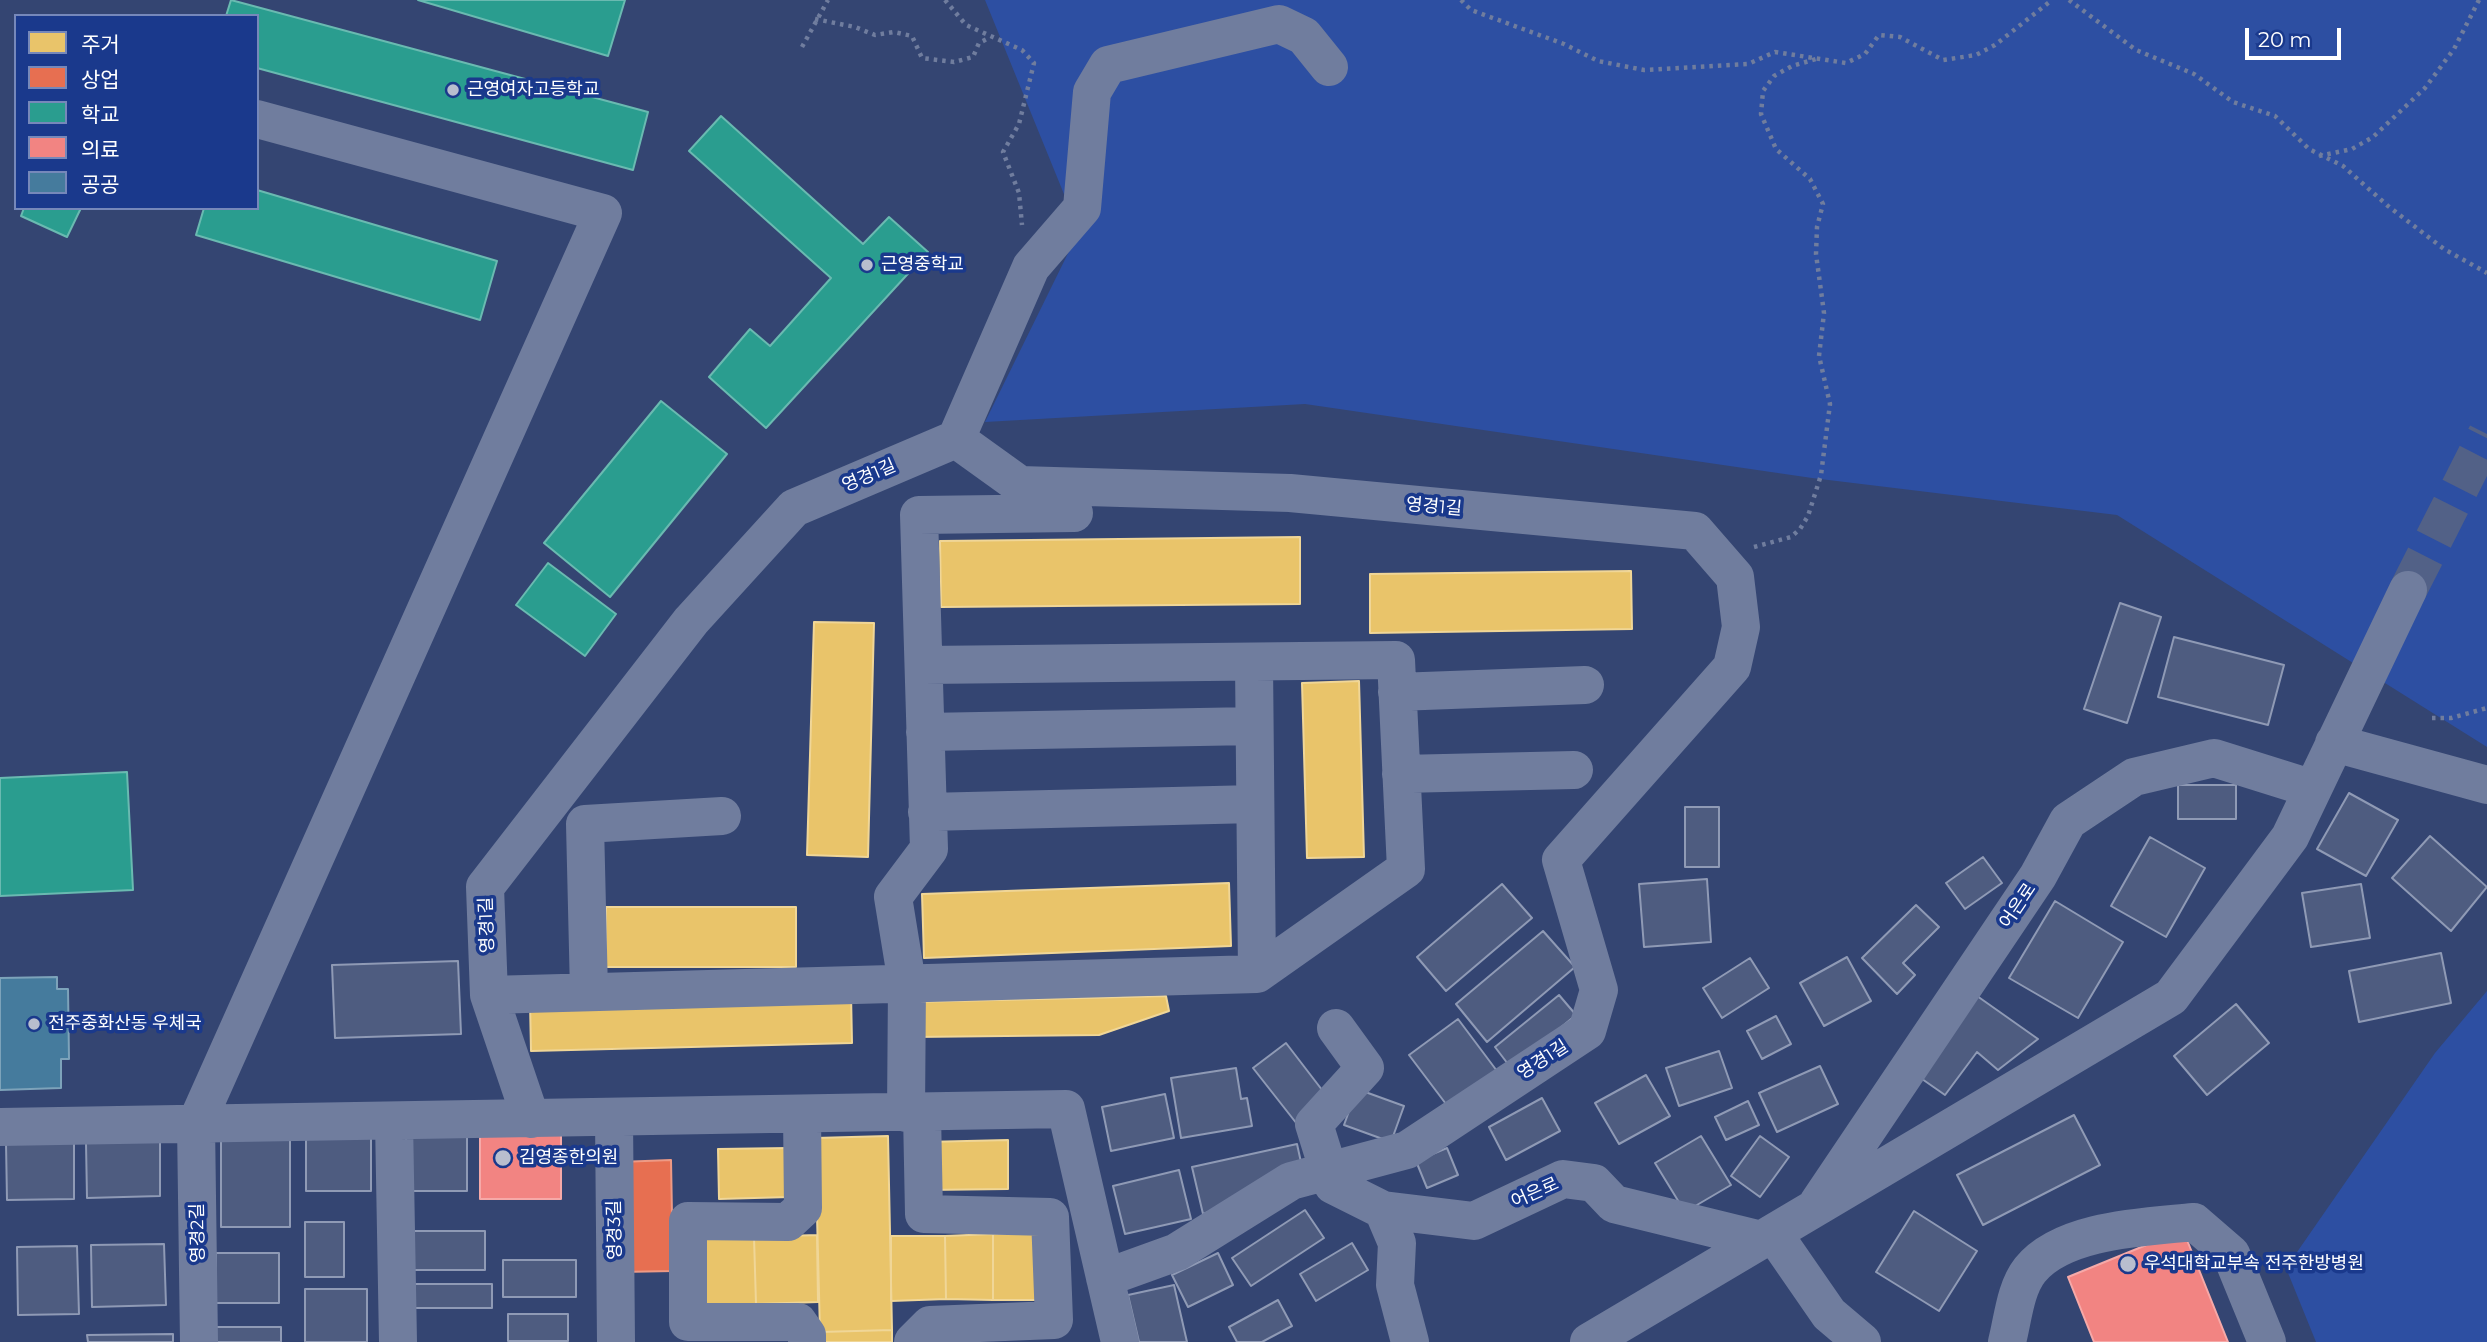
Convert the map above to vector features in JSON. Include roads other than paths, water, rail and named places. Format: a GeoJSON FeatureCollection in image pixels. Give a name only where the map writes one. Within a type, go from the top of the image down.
{"type":"FeatureCollection","features":[{"type":"Feature","properties":{"kind":"street"},"geometry":{"type":"LineString","coordinates":[[956,439],[1031,267],[1082,208],[1093,92],[1108,65],[1279,24],[1304,36],[1329,67]]}},
{"type":"Feature","properties":{"kind":"street"},"geometry":{"type":"LineString","coordinates":[[197,1124],[603,213],[259,120]]}},
{"type":"Feature","properties":{"kind":"street","name":"영경1길"},"geometry":{"type":"LineString","coordinates":[[531,1119],[489,995],[485,887],[691,621],[794,508],[956,439],[1020,485],[1290,493],[1695,531],[1735,577],[1741,627],[1732,667],[1561,860],[1599,990],[1587,1031],[1407,1150],[1291,1181],[1177,1252],[1105,1278]]}},
{"type":"Feature","properties":{"kind":"street"},"geometry":{"type":"LineString","coordinates":[[913,1342],[930,1325],[1054,1320],[1050,1217],[923,1214],[914,1113],[908,984],[893,897],[929,849],[919,515],[1074,513]]}},
{"type":"Feature","properties":{"kind":"street","name":"어은로"},"geometry":{"type":"LineString","coordinates":[[1589,1342],[2171,997],[2290,837],[2409,590]]}},
{"type":"Feature","properties":{"kind":"street"},"geometry":{"type":"LineString","coordinates":[[489,995],[1257,974],[1406,869],[1396,660],[923,665]]}},
{"type":"Feature","properties":{"kind":"street"},"geometry":{"type":"LineString","coordinates":[[1254,663],[1257,974]]}},
{"type":"Feature","properties":{"kind":"street"},"geometry":{"type":"LineString","coordinates":[[1397,692],[1585,685]]}},
{"type":"Feature","properties":{"kind":"street"},"geometry":{"type":"LineString","coordinates":[[925,732],[1254,726]]}},
{"type":"Feature","properties":{"kind":"street"},"geometry":{"type":"LineString","coordinates":[[2334,743],[2487,785]]}},
{"type":"Feature","properties":{"kind":"street","name":"어은로"},"geometry":{"type":"LineString","coordinates":[[1815,1208],[2038,876],[2068,821],[2134,776],[2214,758],[2313,789]]}},
{"type":"Feature","properties":{"kind":"street"},"geometry":{"type":"LineString","coordinates":[[1401,774],[1574,770]]}},
{"type":"Feature","properties":{"kind":"street"},"geometry":{"type":"LineString","coordinates":[[928,812],[1255,804]]}},
{"type":"Feature","properties":{"kind":"street"},"geometry":{"type":"LineString","coordinates":[[589,992],[585,824],[722,816]]}},
{"type":"Feature","properties":{"kind":"street","name":"어은로"},"geometry":{"type":"LineString","coordinates":[[1336,1028],[1365,1068],[1314,1124],[1333,1185],[1383,1210],[1474,1221],[1563,1179],[1594,1183],[1614,1204],[1767,1236]]}},
{"type":"Feature","properties":{"kind":"street"},"geometry":{"type":"LineString","coordinates":[[0,1140],[0,1127],[1066,1109],[1120,1342]]}},
{"type":"Feature","properties":{"kind":"street"},"geometry":{"type":"LineString","coordinates":[[802,1114],[803,1209],[788,1222],[688,1221],[688,1322],[799,1322],[807,1335],[807,1342]]}},
{"type":"Feature","properties":{"kind":"street","name":"영경3길"},"geometry":{"type":"LineString","coordinates":[[614,1118],[616,1342]]}},
{"type":"Feature","properties":{"kind":"street"},"geometry":{"type":"LineString","coordinates":[[394,1121],[398,1342]]}},
{"type":"Feature","properties":{"kind":"street","name":"영경2길"},"geometry":{"type":"LineString","coordinates":[[197,1124],[199,1342]]}},
{"type":"Feature","properties":{"kind":"street"},"geometry":{"type":"LineString","coordinates":[[1383,1210],[1397,1243],[1395,1285],[1410,1342]]}},
{"type":"Feature","properties":{"kind":"street"},"geometry":{"type":"LineString","coordinates":[[2011,1338],[2019,1294],[2031,1269],[2058,1250],[2092,1234],[2194,1222],[2231,1254],[2267,1342]]}},
{"type":"Feature","properties":{"kind":"street"},"geometry":{"type":"LineString","coordinates":[[1767,1236],[1829,1314],[1862,1342]]}},
{"type":"Feature","properties":{"kind":"tunnel"},"geometry":{"type":"LineString","coordinates":[[2408,590],[2487,434]]}},
{"type":"Feature","properties":{"kind":"place","name":"근영여자고등학교"},"geometry":{"type":"Point","coordinates":[453,90]}},
{"type":"Feature","properties":{"kind":"place","name":"근영중학교"},"geometry":{"type":"Point","coordinates":[867,265]}},
{"type":"Feature","properties":{"kind":"place","name":"전주중화산동 우체국"},"geometry":{"type":"Point","coordinates":[34,1024]}},
{"type":"Feature","properties":{"kind":"place","name":"김영종한의원"},"geometry":{"type":"Point","coordinates":[503,1158]}},
{"type":"Feature","properties":{"kind":"place","name":"우석대학교부속 전주한방병원"},"geometry":{"type":"Point","coordinates":[2128,1264]}}]}
